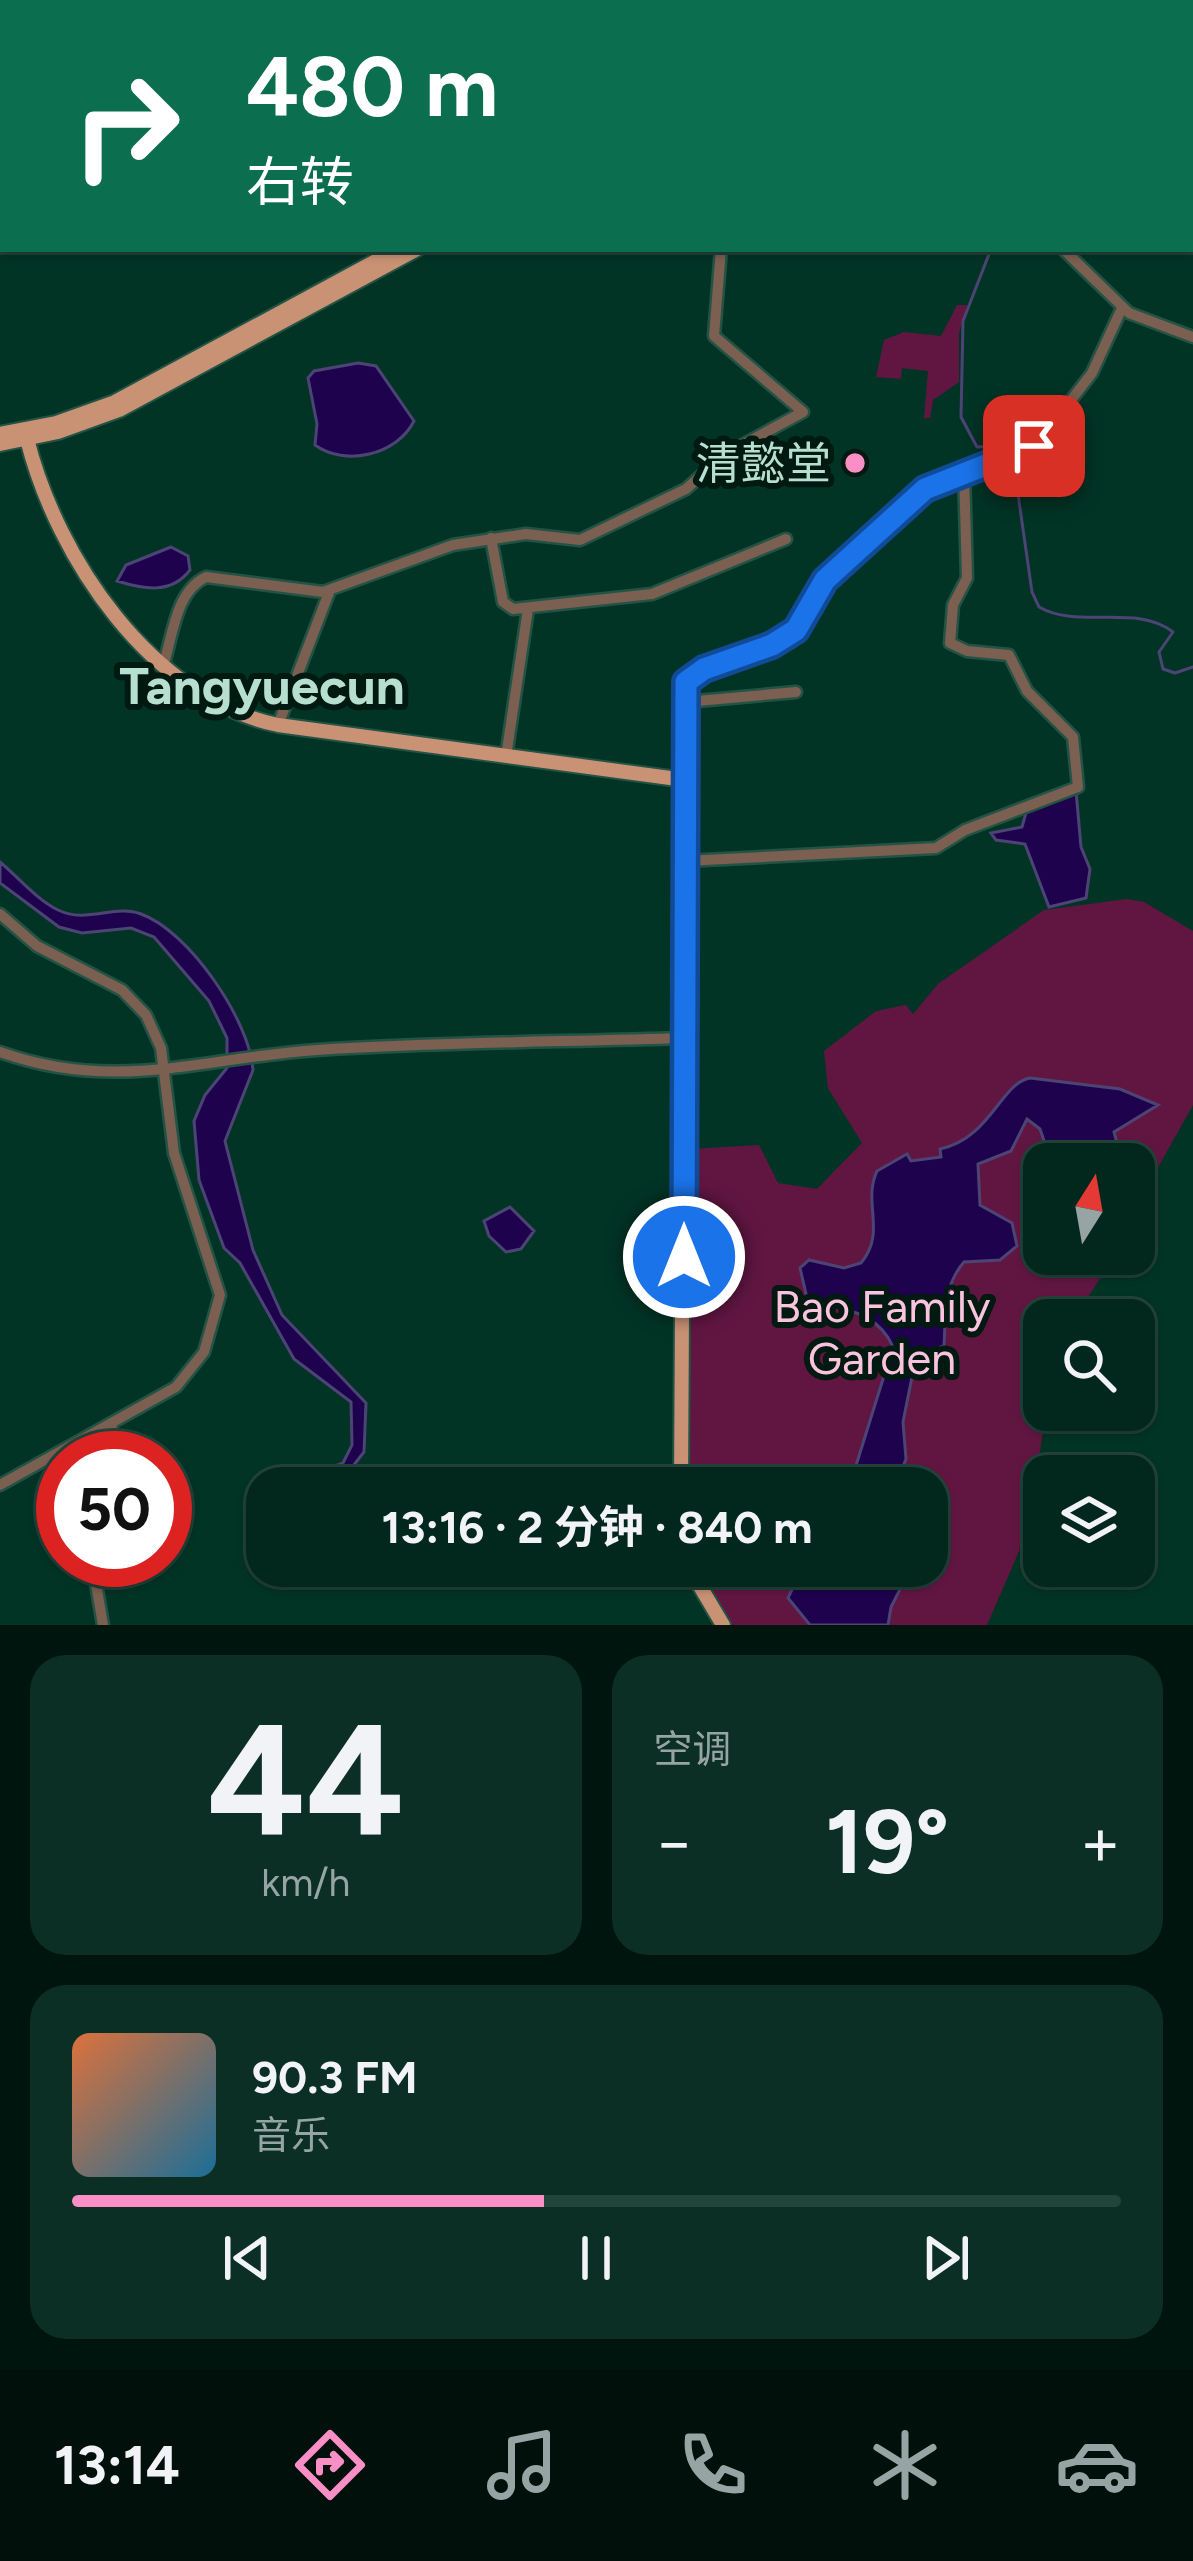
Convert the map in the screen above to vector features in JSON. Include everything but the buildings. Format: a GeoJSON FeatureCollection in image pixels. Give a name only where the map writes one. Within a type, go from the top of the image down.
{"type":"FeatureCollection","features":[{"type":"Feature","properties":{"kind":"main road"},"geometry":{"type":"LineString","coordinates":[[0,434],[56,423],[116,402],[392,252]]}},
{"type":"Feature","properties":{"kind":"main road"},"geometry":{"type":"LineString","coordinates":[[0,444],[119,410],[411,252]]}},
{"type":"Feature","properties":{"kind":"main road"},"geometry":{"type":"LineString","coordinates":[[27,440],[48,505],[73,554],[121,619],[164,663],[224,706],[278,725],[685,780],[681,1467]]}},
{"type":"Feature","properties":{"kind":"main road"},"geometry":{"type":"LineString","coordinates":[[700,1587],[723,1625]]}},
{"type":"Feature","properties":{"kind":"street"},"geometry":{"type":"LineString","coordinates":[[164,663],[180,607],[195,582],[209,577],[307,592],[330,590],[453,545],[526,533],[580,540],[686,489],[769,426],[802,412],[714,336],[722,252]]}},
{"type":"Feature","properties":{"kind":"street"},"geometry":{"type":"LineString","coordinates":[[1066,252],[1122,308],[1193,337]]}},
{"type":"Feature","properties":{"kind":"street"},"geometry":{"type":"LineString","coordinates":[[685,780],[689,677],[787,637],[800,626],[825,580],[910,499],[964,472],[1016,456],[1046,436],[1092,373],[1122,308]]}},
{"type":"Feature","properties":{"kind":"street"},"geometry":{"type":"LineString","coordinates":[[685,861],[936,848],[964,830],[1078,787],[1073,737],[1027,691],[1010,655],[951,645],[953,605],[967,578],[964,472]]}},
{"type":"Feature","properties":{"kind":"street"},"geometry":{"type":"LineString","coordinates":[[491,538],[503,602],[508,608],[528,609],[652,594],[786,538]]}},
{"type":"Feature","properties":{"kind":"street"},"geometry":{"type":"LineString","coordinates":[[278,725],[330,590]]}},
{"type":"Feature","properties":{"kind":"street"},"geometry":{"type":"LineString","coordinates":[[506,758],[528,609]]}},
{"type":"Feature","properties":{"kind":"street"},"geometry":{"type":"LineString","coordinates":[[686,702],[796,692]]}},
{"type":"Feature","properties":{"kind":"street"},"geometry":{"type":"LineString","coordinates":[[0,914],[37,946],[130,996],[156,1034],[166,1071],[169,1136],[217,1277],[219,1306],[212,1334],[188,1375],[112,1425],[0,1485]]}},
{"type":"Feature","properties":{"kind":"street"},"geometry":{"type":"LineString","coordinates":[[0,1052],[83,1074],[166,1071],[268,1055],[684,1039]]}},
{"type":"Feature","properties":{"kind":"street"},"geometry":{"type":"LineString","coordinates":[[111,1431],[112,1425]]}},
{"type":"Feature","properties":{"kind":"street"},"geometry":{"type":"LineString","coordinates":[[97,1587],[103,1625]]}},
{"type":"Feature","properties":{"kind":"green space"},"geometry":{"type":"Polygon","coordinates":[[[957,305],[967,305],[959,333],[959,382],[933,400],[930,418],[924,418],[928,371],[902,368],[901,379],[876,377],[884,340],[904,332],[941,336],[957,305]]]}},
{"type":"Feature","properties":{"kind":"green space","name":"Bao Family Garden"},"geometry":{"type":"Polygon","coordinates":[[[1127,899],[1144,902],[1193,931],[1193,1105],[1155,1173],[1155,1143],[1023,1143],[1023,1275],[1102,1275],[1087,1299],[1023,1299],[1023,1431],[1043,1431],[1040,1455],[1023,1455],[1023,1542],[987,1625],[730,1625],[710,1587],[948,1587],[948,1467],[688,1467],[691,1149],[759,1145],[778,1183],[817,1189],[862,1143],[828,1088],[824,1051],[876,1011],[906,1005],[913,1014],[938,984],[1044,910],[1127,899]]]}},
{"type":"Feature","properties":{"kind":"shaded area"},"geometry":{"type":"Polygon","coordinates":[[[358,363],[376,366],[414,421],[396,442],[369,454],[327,452],[315,445],[317,424],[308,378],[314,371],[358,363]]]}},
{"type":"Feature","properties":{"kind":"shaded area"},"geometry":{"type":"Polygon","coordinates":[[[171,547],[188,556],[190,570],[182,578],[165,587],[147,588],[117,581],[126,565],[171,547]]]}},
{"type":"Feature","properties":{"kind":"shaded area"},"geometry":{"type":"Polygon","coordinates":[[[1076,791],[1081,847],[1090,869],[1086,898],[1049,907],[1025,844],[996,840],[991,833],[1022,827],[1028,806],[1076,791]]]}},
{"type":"Feature","properties":{"kind":"shaded area"},"geometry":{"type":"Polygon","coordinates":[[[0,862],[58,910],[79,915],[141,914],[197,958],[229,1004],[253,1070],[225,1141],[253,1250],[282,1315],[366,1403],[364,1452],[352,1467],[332,1467],[343,1463],[352,1445],[351,1402],[294,1359],[240,1263],[224,1248],[199,1180],[194,1121],[205,1095],[227,1068],[227,1038],[209,1001],[154,937],[131,928],[82,933],[59,927],[0,883],[0,862]]]}},
{"type":"Feature","properties":{"kind":"shaded area"},"geometry":{"type":"Polygon","coordinates":[[[1030,1078],[1120,1089],[1158,1105],[1114,1132],[1117,1143],[1045,1143],[1040,1129],[1027,1119],[1011,1151],[978,1164],[980,1205],[1012,1223],[1017,1246],[1000,1260],[964,1262],[957,1271],[947,1301],[944,1345],[915,1362],[903,1422],[903,1467],[856,1467],[893,1347],[867,1318],[807,1298],[800,1268],[809,1260],[844,1268],[861,1263],[874,1229],[872,1195],[877,1171],[907,1154],[911,1161],[941,1157],[940,1149],[971,1134],[1020,1082],[1030,1078]]]}},
{"type":"Feature","properties":{"kind":"shaded area"},"geometry":{"type":"Polygon","coordinates":[[[510,1207],[534,1231],[521,1249],[506,1252],[489,1236],[484,1221],[510,1207]]]}},
{"type":"Feature","properties":{"kind":"shaded area"},"geometry":{"type":"Polygon","coordinates":[[[793,1587],[901,1587],[888,1625],[810,1625],[788,1598],[793,1587]]]}},
{"type":"Feature","properties":{"kind":"waterway"},"geometry":{"type":"LineString","coordinates":[[990,252],[963,321],[961,417],[977,447],[1019,445]]}},
{"type":"Feature","properties":{"kind":"waterway"},"geometry":{"type":"LineString","coordinates":[[1025,451],[1017,487],[1032,592],[1039,607],[1071,617],[1124,617],[1158,624],[1173,632],[1159,652],[1163,669],[1175,673],[1193,667]]}},
{"type":"Feature","properties":{"kind":"place","name":"清懿堂"},"geometry":{"type":"Point","coordinates":[855,463]}},
{"type":"Feature","properties":{"kind":"district","name":"Tangyuecun"},"geometry":{"type":"Point","coordinates":[262,686]}},
{"type":"Feature","properties":{"kind":"route"},"geometry":{"type":"LineString","coordinates":[[684,1257],[686,682],[704,669],[772,645],[796,630],[825,580],[910,499],[940,481],[1034,446]]}}]}
